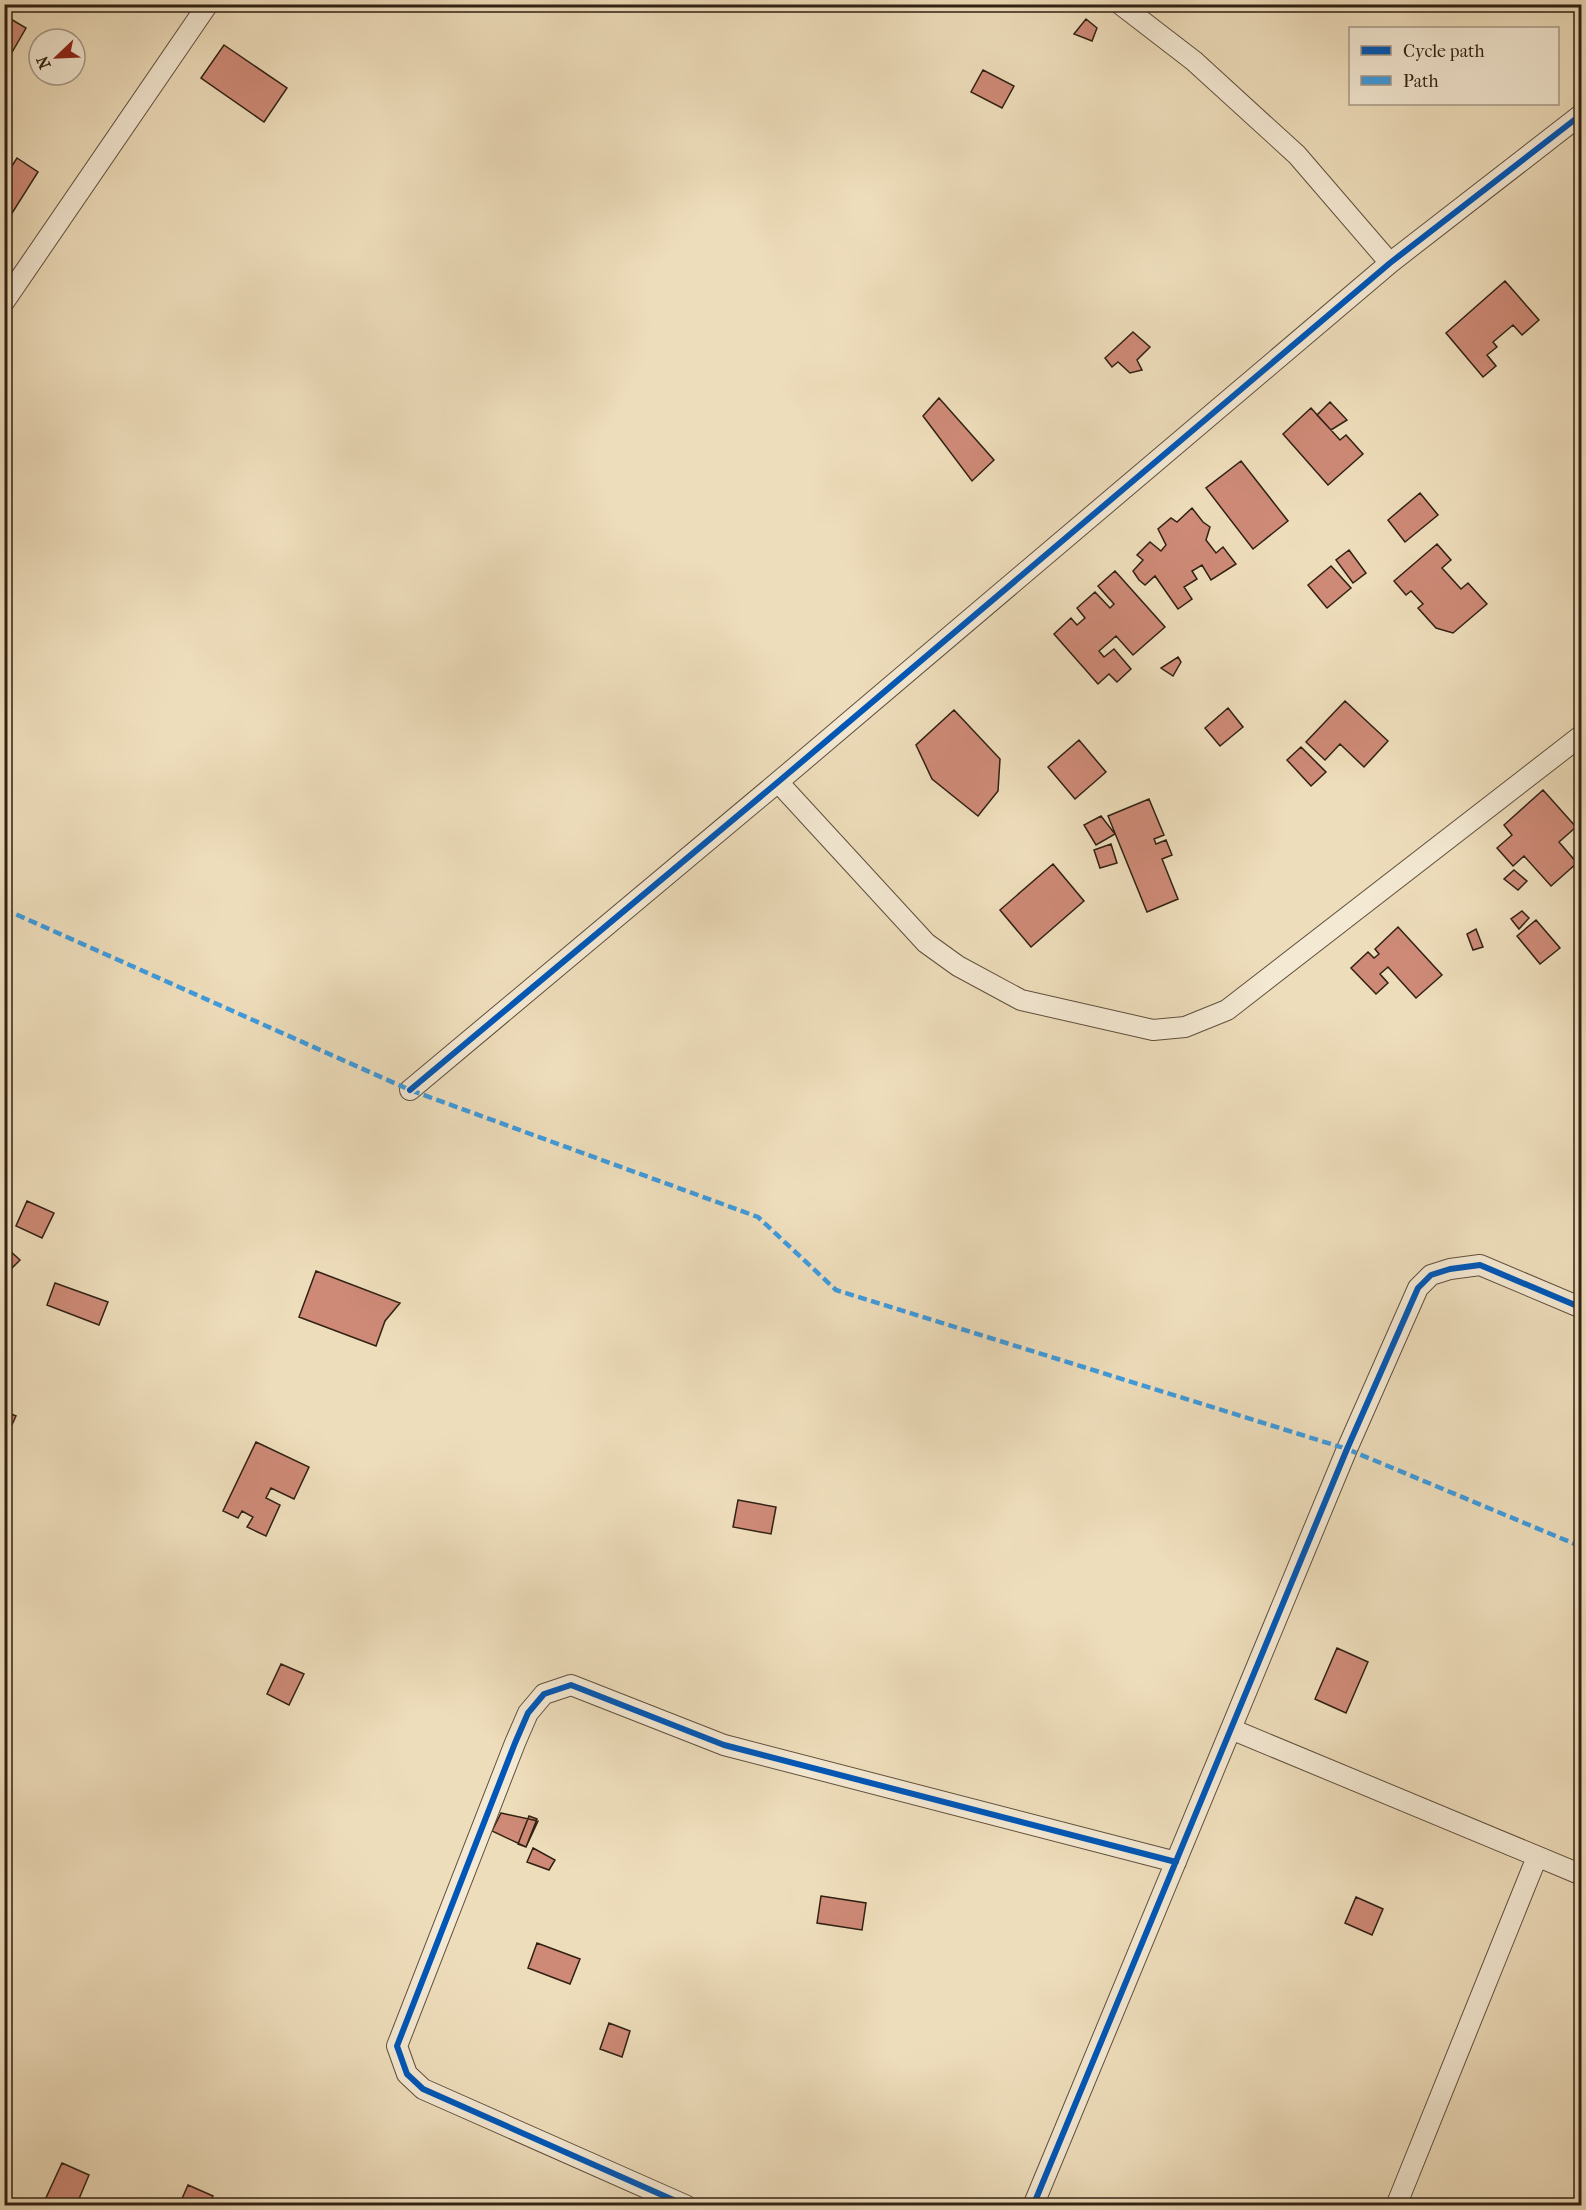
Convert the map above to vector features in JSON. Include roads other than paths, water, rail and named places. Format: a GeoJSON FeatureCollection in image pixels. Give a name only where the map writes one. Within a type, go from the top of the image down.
{"type":"FeatureCollection","features":[{"type":"Feature","properties":{"kind":"street"},"geometry":{"type":"LineString","coordinates":[[4,302],[208,4]]}},
{"type":"Feature","properties":{"kind":"street"},"geometry":{"type":"LineString","coordinates":[[1120,4],[1194,61],[1297,154],[1390,263]]}},
{"type":"Feature","properties":{"kind":"street"},"geometry":{"type":"LineString","coordinates":[[410,1090],[778,782],[1390,263],[1581,114]]}},
{"type":"Feature","properties":{"kind":"street"},"geometry":{"type":"LineString","coordinates":[[778,782],[926,943],[958,966],[1021,1000],[1153,1030],[1185,1027],[1227,1010],[1581,735]]}},
{"type":"Feature","properties":{"kind":"street"},"geometry":{"type":"LineString","coordinates":[[1033,2205],[1347,1449],[1418,1288],[1431,1275],[1450,1269],[1480,1265],[1581,1308]]}},
{"type":"Feature","properties":{"kind":"street"},"geometry":{"type":"LineString","coordinates":[[687,2205],[423,2089],[407,2074],[397,2046],[515,1743],[528,1713],[544,1694],[571,1685],[724,1745],[1176,1862]]}},
{"type":"Feature","properties":{"kind":"street"},"geometry":{"type":"LineString","coordinates":[[1231,1729],[1581,1875]]}},
{"type":"Feature","properties":{"kind":"street"},"geometry":{"type":"LineString","coordinates":[[1401,2204],[1537,1857]]}}]}
